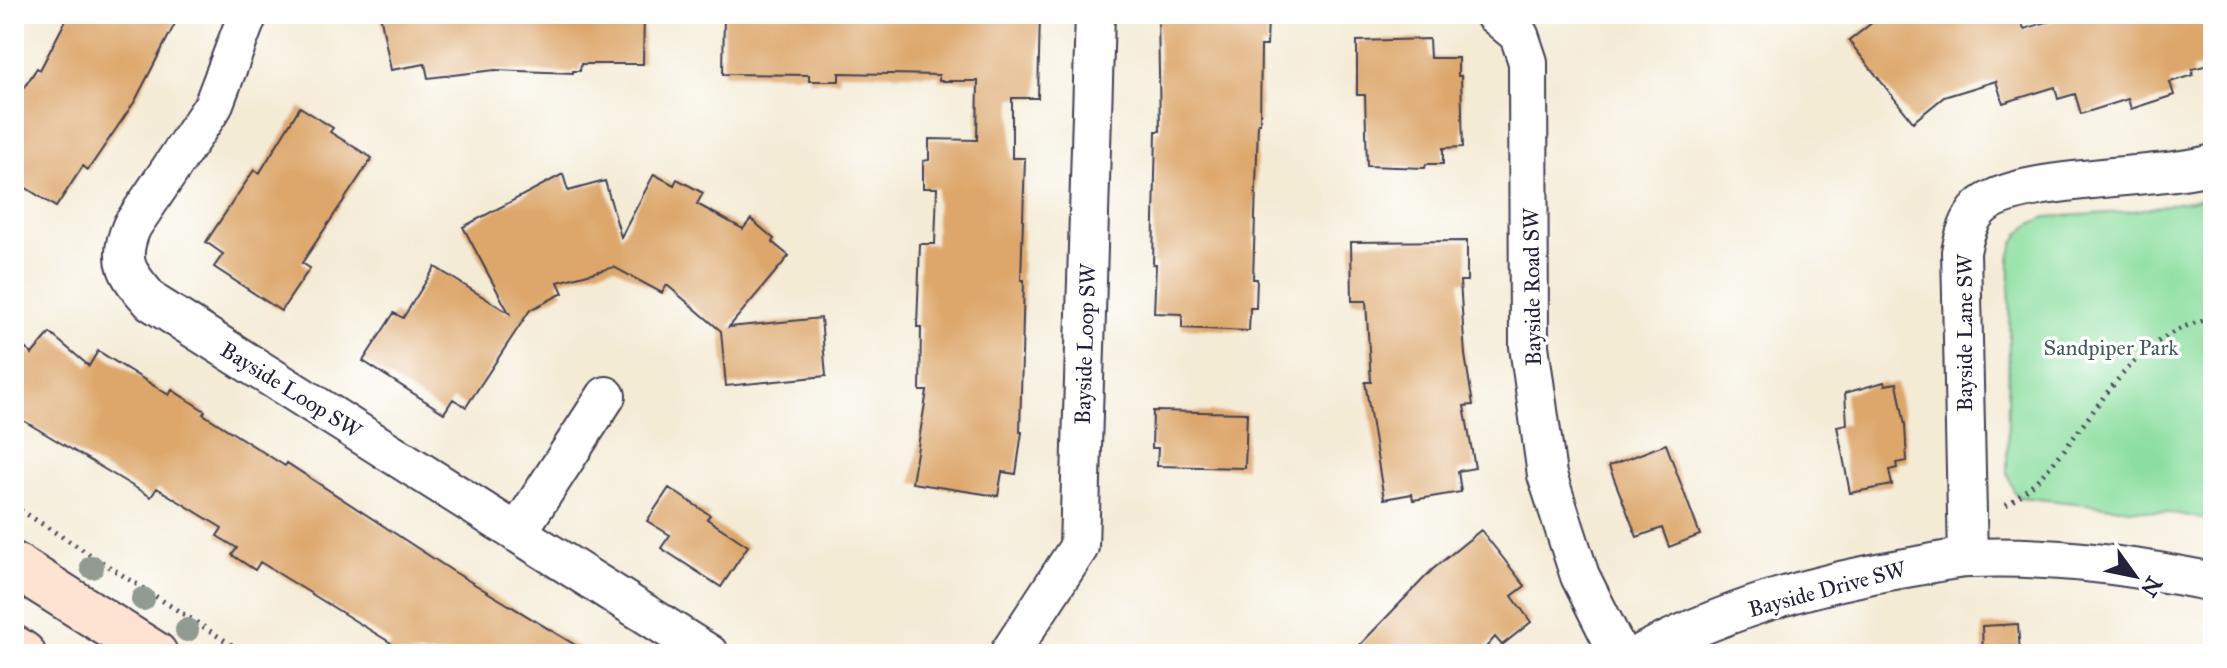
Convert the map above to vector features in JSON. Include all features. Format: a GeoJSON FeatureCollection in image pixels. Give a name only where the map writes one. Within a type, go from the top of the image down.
{"type":"FeatureCollection","features":[{"type":"Feature","properties":{"kind":"main road"},"geometry":{"type":"LineString","coordinates":[[14,565],[155,654]]}},
{"type":"Feature","properties":{"kind":"main road"},"geometry":{"type":"LineString","coordinates":[[14,648],[23,654]]}},
{"type":"Feature","properties":{"kind":"street","name":"Bayside Loop SW"},"geometry":{"type":"LineString","coordinates":[[248,14],[213,106],[132,226],[124,245],[126,268],[152,302],[709,654]]}},
{"type":"Feature","properties":{"kind":"street","name":"Bayside Loop SW"},"geometry":{"type":"LineString","coordinates":[[1009,654],[1079,547],[1095,14]]}},
{"type":"Feature","properties":{"kind":"street","name":"Bayside Road SW"},"geometry":{"type":"LineString","coordinates":[[1494,14],[1519,35],[1528,62],[1529,346],[1547,475],[1580,576],[1619,654]]}},
{"type":"Feature","properties":{"kind":"street","name":"Bayside Lane SW"},"geometry":{"type":"LineString","coordinates":[[1968,558],[1961,252],[1966,230],[1979,209],[1996,197],[2030,187],[2186,171],[2213,164]]}},
{"type":"Feature","properties":{"kind":"street"},"geometry":{"type":"LineString","coordinates":[[517,533],[606,396]]}},
{"type":"Feature","properties":{"kind":"street","name":"Bayside Drive SW"},"geometry":{"type":"LineString","coordinates":[[1640,654],[1688,629],[1783,598],[1874,573],[1968,558],[2031,558],[2140,567],[2213,582]]}},
{"type":"Feature","properties":{"kind":"path"},"geometry":{"type":"LineString","coordinates":[[2006,505],[2044,476],[2119,375],[2170,335],[2196,322],[2213,318]]}},
{"type":"Feature","properties":{"kind":"path"},"geometry":{"type":"LineString","coordinates":[[14,506],[246,654]]}},
{"type":"Feature","properties":{"kind":"green space","name":"Sandpiper Park"},"geometry":{"type":"Polygon","coordinates":[[[2213,197],[2213,521],[2178,514],[2019,497],[2007,473],[2010,259],[2020,233],[2046,217],[2126,212],[2213,197]]]}},
{"type":"Feature","properties":{"kind":"building"},"geometry":{"type":"Polygon","coordinates":[[[69,14],[180,14],[135,101],[88,170],[83,166],[56,207],[14,180],[14,103],[37,68],[40,70],[69,14]]]}},
{"type":"Feature","properties":{"kind":"building"},"geometry":{"type":"Polygon","coordinates":[[[380,14],[644,14],[643,64],[581,64],[580,71],[573,73],[495,70],[428,78],[425,64],[391,70],[380,14]]]}},
{"type":"Feature","properties":{"kind":"building"},"geometry":{"type":"Polygon","coordinates":[[[724,14],[1040,14],[1038,98],[1012,98],[1012,158],[1025,158],[1021,280],[1024,280],[1022,432],[1016,474],[1002,472],[998,496],[912,483],[927,391],[920,391],[921,327],[917,327],[920,244],[935,244],[937,188],[923,188],[923,161],[929,160],[929,139],[977,140],[978,81],[939,81],[939,75],[839,73],[839,81],[809,81],[809,75],[723,74],[724,14]]]}},
{"type":"Feature","properties":{"kind":"building"},"geometry":{"type":"Polygon","coordinates":[[[1158,14],[1268,16],[1267,46],[1261,46],[1253,279],[1257,279],[1256,308],[1250,308],[1249,331],[1182,328],[1182,314],[1154,313],[1156,131],[1160,131],[1158,14]]]}},
{"type":"Feature","properties":{"kind":"building"},"geometry":{"type":"Polygon","coordinates":[[[1883,14],[2019,14],[2024,29],[2073,14],[2213,14],[2213,64],[2192,69],[2193,75],[2170,82],[2174,95],[2131,109],[2128,99],[2081,114],[2075,94],[2058,99],[2055,87],[2003,103],[1996,81],[1944,97],[1913,122],[1849,41],[1883,14]]]}},
{"type":"Feature","properties":{"kind":"building"},"geometry":{"type":"Polygon","coordinates":[[[1429,39],[1430,58],[1458,58],[1463,147],[1443,148],[1443,164],[1426,164],[1425,168],[1367,166],[1365,95],[1357,95],[1357,41],[1429,39]]]}},
{"type":"Feature","properties":{"kind":"building"},"geometry":{"type":"Polygon","coordinates":[[[300,107],[333,128],[330,132],[372,158],[302,263],[310,268],[281,311],[214,267],[223,254],[206,242],[254,170],[259,174],[300,107]]]}},
{"type":"Feature","properties":{"kind":"building"},"geometry":{"type":"Polygon","coordinates":[[[563,174],[568,191],[605,181],[621,237],[654,174],[674,185],[677,179],[703,193],[697,204],[743,229],[751,219],[789,256],[729,327],[821,318],[826,376],[726,386],[721,331],[667,285],[662,293],[614,267],[558,282],[563,293],[530,310],[466,407],[453,399],[444,413],[363,361],[394,313],[403,318],[435,267],[509,313],[463,227],[563,174]]]}},
{"type":"Feature","properties":{"kind":"building"},"geometry":{"type":"Polygon","coordinates":[[[1467,241],[1467,281],[1460,281],[1465,355],[1473,405],[1464,406],[1475,468],[1458,471],[1461,492],[1413,500],[1412,494],[1384,499],[1365,382],[1371,382],[1366,301],[1352,301],[1351,242],[1467,241]]]}},
{"type":"Feature","properties":{"kind":"building"},"geometry":{"type":"Polygon","coordinates":[[[50,333],[89,366],[98,351],[169,395],[172,390],[205,411],[203,414],[285,466],[287,463],[451,570],[590,654],[384,654],[391,643],[260,562],[255,570],[232,555],[237,548],[217,536],[222,528],[157,488],[151,497],[14,415],[14,339],[32,354],[50,333]]]}},
{"type":"Feature","properties":{"kind":"building"},"geometry":{"type":"Polygon","coordinates":[[[1884,382],[1885,385],[1897,383],[1905,425],[1907,461],[1896,463],[1897,468],[1889,470],[1892,485],[1850,493],[1837,426],[1847,424],[1845,393],[1884,382]]]}},
{"type":"Feature","properties":{"kind":"building"},"geometry":{"type":"Polygon","coordinates":[[[1153,411],[1247,413],[1245,468],[1157,466],[1158,448],[1152,448],[1153,411]]]}},
{"type":"Feature","properties":{"kind":"building"},"geometry":{"type":"Polygon","coordinates":[[[1666,444],[1700,535],[1669,547],[1662,528],[1637,537],[1609,466],[1666,444]]]}},
{"type":"Feature","properties":{"kind":"building"},"geometry":{"type":"Polygon","coordinates":[[[669,488],[710,515],[707,519],[748,546],[721,587],[661,548],[670,535],[647,521],[669,488]]]}},
{"type":"Feature","properties":{"kind":"building"},"geometry":{"type":"Polygon","coordinates":[[[1481,530],[1525,586],[1512,596],[1531,622],[1502,645],[1495,637],[1480,654],[1351,654],[1433,569],[1481,530]]]}},
{"type":"Feature","properties":{"kind":"building"},"geometry":{"type":"Polygon","coordinates":[[[2018,624],[2020,654],[1983,654],[1982,626],[2018,624]]]}}]}
